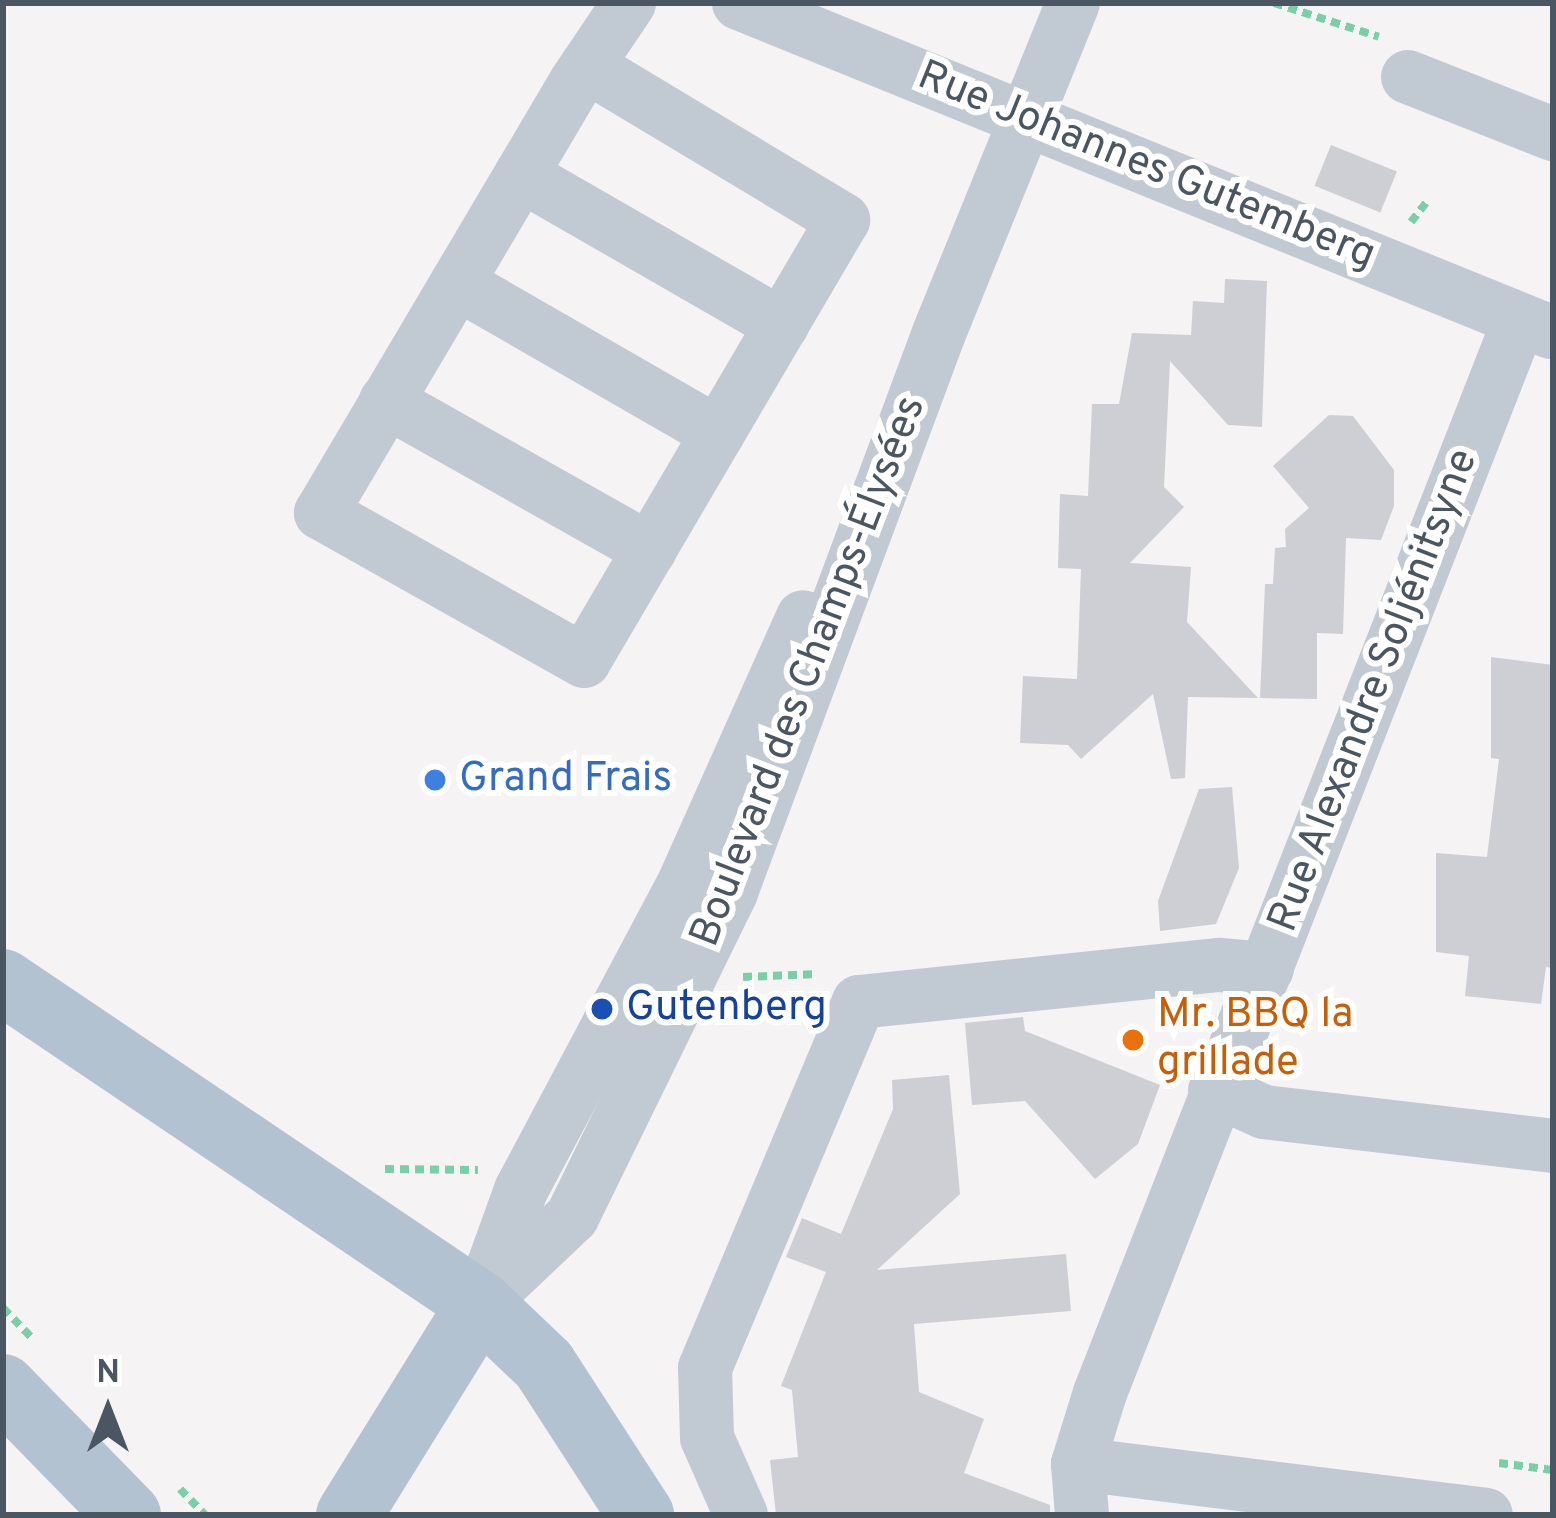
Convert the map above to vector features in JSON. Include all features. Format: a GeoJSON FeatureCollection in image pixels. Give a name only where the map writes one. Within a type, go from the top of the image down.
{"type":"FeatureCollection","features":[{"type":"Feature","properties":{"kind":"main road"},"geometry":{"type":"LineString","coordinates":[[3,982],[480,1304],[544,1366],[641,1515]]}},
{"type":"Feature","properties":{"kind":"main road","name":"Boulevard des Champs-Élysées"},"geometry":{"type":"LineString","coordinates":[[360,1497],[480,1304]]}},
{"type":"Feature","properties":{"kind":"main road"},"geometry":{"type":"LineString","coordinates":[[3,1387],[128,1515]]}},
{"type":"Feature","properties":{"kind":"street"},"geometry":{"type":"LineString","coordinates":[[587,65],[843,220],[584,661],[321,513],[587,65],[629,3]]}},
{"type":"Feature","properties":{"kind":"street","name":"Rue Johannes Gutemberg"},"geometry":{"type":"LineString","coordinates":[[740,3],[1536,327]]}},
{"type":"Feature","properties":{"kind":"street","name":"Boulevard des Champs-Élysées"},"geometry":{"type":"LineString","coordinates":[[480,1304],[521,1190],[685,881],[939,333],[1073,3]]}},
{"type":"Feature","properties":{"kind":"street"},"geometry":{"type":"LineString","coordinates":[[1408,77],[1553,134]]}},
{"type":"Feature","properties":{"kind":"street"},"geometry":{"type":"LineString","coordinates":[[521,175],[782,325]]}},
{"type":"Feature","properties":{"kind":"street"},"geometry":{"type":"LineString","coordinates":[[457,283],[718,434]]}},
{"type":"Feature","properties":{"kind":"street","name":"Rue Alexandre Soljénitsyne"},"geometry":{"type":"LineString","coordinates":[[1486,1515],[1080,1490],[1215,1090],[1536,327]]}},
{"type":"Feature","properties":{"kind":"street","name":"Boulevard des Champs-Élysées"},"geometry":{"type":"LineString","coordinates":[[480,1304],[572,1217],[689,978],[832,638],[939,333]]}},
{"type":"Feature","properties":{"kind":"street"},"geometry":{"type":"LineString","coordinates":[[386,401],[650,550]]}},
{"type":"Feature","properties":{"kind":"street"},"geometry":{"type":"LineString","coordinates":[[742,1515],[707,1438],[705,1368],[859,1002],[1219,965],[1267,969]]}},
{"type":"Feature","properties":{"kind":"street"},"geometry":{"type":"LineString","coordinates":[[1215,1090],[1264,1112],[1553,1146]]}},
{"type":"Feature","properties":{"kind":"path"},"geometry":{"type":"LineString","coordinates":[[1274,3],[1381,38],[1408,77]]}},
{"type":"Feature","properties":{"kind":"path"},"geometry":{"type":"LineString","coordinates":[[689,978],[856,973],[859,1002]]}},
{"type":"Feature","properties":{"kind":"path"},"geometry":{"type":"LineString","coordinates":[[1482,1461],[1553,1470]]}},
{"type":"Feature","properties":{"kind":"building"},"geometry":{"type":"Polygon","coordinates":[[[1331,145],[1397,172],[1380,212],[1315,186],[1331,145]]]}},
{"type":"Feature","properties":{"kind":"building"},"geometry":{"type":"Polygon","coordinates":[[[1225,279],[1267,281],[1262,427],[1228,425],[1170,361],[1164,487],[1184,507],[1130,563],[1191,567],[1187,622],[1258,698],[1188,697],[1185,778],[1171,779],[1153,694],[1081,759],[1068,745],[1020,743],[1023,676],[1077,679],[1081,569],[1058,568],[1060,494],[1088,496],[1092,404],[1119,404],[1132,333],[1191,335],[1193,301],[1224,303],[1225,279]]]}},
{"type":"Feature","properties":{"kind":"building"},"geometry":{"type":"Polygon","coordinates":[[[1329,415],[1353,416],[1394,470],[1394,506],[1381,540],[1346,538],[1343,634],[1317,633],[1317,699],[1260,698],[1265,584],[1273,584],[1275,548],[1286,547],[1285,529],[1309,508],[1273,466],[1329,415]]]}},
{"type":"Feature","properties":{"kind":"building"},"geometry":{"type":"Polygon","coordinates":[[[1491,657],[1553,665],[1553,968],[1546,967],[1541,1004],[1465,996],[1469,956],[1436,952],[1436,853],[1487,857],[1499,759],[1491,758],[1491,657]]]}},
{"type":"Feature","properties":{"kind":"building"},"geometry":{"type":"Polygon","coordinates":[[[1232,787],[1239,868],[1216,924],[1160,931],[1158,901],[1199,789],[1232,787]]]}},
{"type":"Feature","properties":{"kind":"building"},"geometry":{"type":"Polygon","coordinates":[[[1023,1017],[1025,1031],[1160,1085],[1138,1144],[1095,1179],[1025,1101],[972,1105],[965,1023],[1023,1017]]]}},
{"type":"Feature","properties":{"kind":"building"},"geometry":{"type":"Polygon","coordinates":[[[949,1075],[960,1194],[877,1270],[1066,1254],[1071,1311],[914,1324],[919,1392],[984,1419],[964,1473],[1050,1505],[1050,1515],[776,1515],[770,1460],[798,1457],[792,1390],[781,1386],[826,1272],[786,1257],[802,1218],[841,1234],[893,1109],[892,1080],[949,1075]]]}},
{"type":"Feature","properties":{"kind":"place","name":"Grand Frais"},"geometry":{"type":"Point","coordinates":[435,780]}},
{"type":"Feature","properties":{"kind":"place","name":"Gutenberg"},"geometry":{"type":"Point","coordinates":[602,1009]}},
{"type":"Feature","properties":{"kind":"place","name":"Mr. BBQ la grillade"},"geometry":{"type":"Point","coordinates":[1133,1040]}}]}
